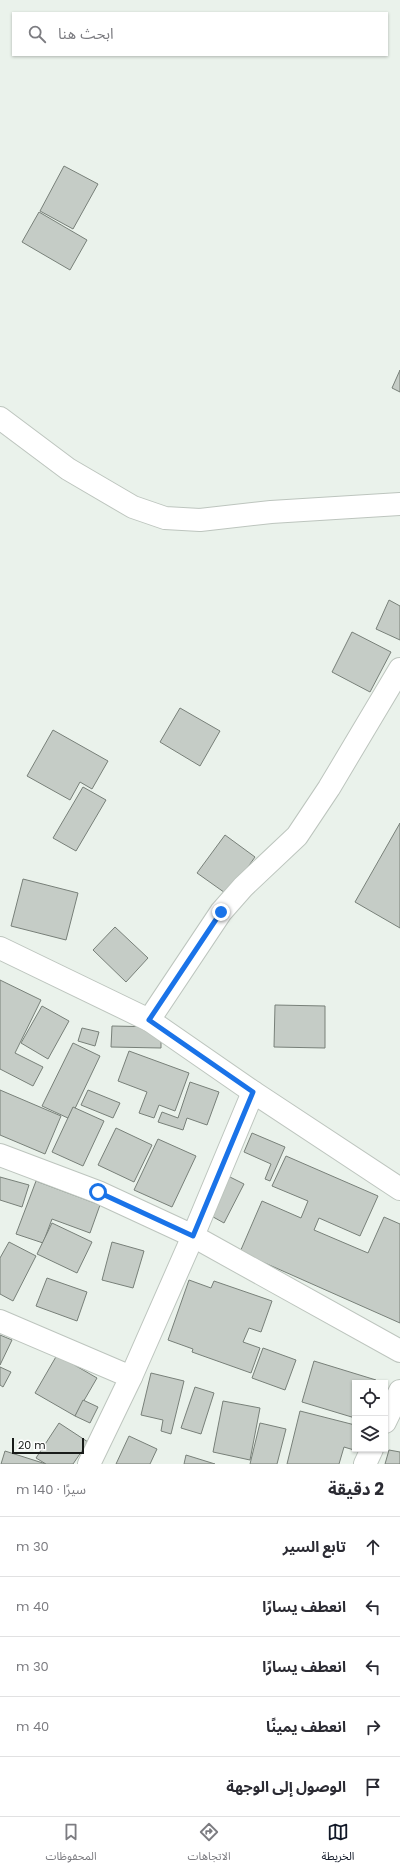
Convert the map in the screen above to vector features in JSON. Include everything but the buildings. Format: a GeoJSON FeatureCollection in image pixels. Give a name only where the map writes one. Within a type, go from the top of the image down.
{"type":"FeatureCollection","features":[{"type":"Feature","properties":{"kind":"street"},"geometry":{"type":"LineString","coordinates":[[0,418],[68,469],[133,507],[165,518],[200,520],[271,512],[400,504]]}},
{"type":"Feature","properties":{"kind":"street"},"geometry":{"type":"LineString","coordinates":[[149,1020],[221,912],[297,836],[329,788],[400,669]]}},
{"type":"Feature","properties":{"kind":"street"},"geometry":{"type":"LineString","coordinates":[[0,948],[149,1020],[253,1092],[400,1189]]}},
{"type":"Feature","properties":{"kind":"street"},"geometry":{"type":"LineString","coordinates":[[89,1464],[131,1376],[193,1236],[253,1092]]}},
{"type":"Feature","properties":{"kind":"street"},"geometry":{"type":"LineString","coordinates":[[0,1155],[98,1192],[193,1236],[400,1351]]}},
{"type":"Feature","properties":{"kind":"street"},"geometry":{"type":"LineString","coordinates":[[0,1320],[131,1376]]}},
{"type":"Feature","properties":{"kind":"street"},"geometry":{"type":"LineString","coordinates":[[388,1416],[400,1391]]}},
{"type":"Feature","properties":{"kind":"street"},"geometry":{"type":"LineString","coordinates":[[365,1464],[371,1452]]}},
{"type":"Feature","properties":{"kind":"route"},"geometry":{"type":"LineString","coordinates":[[98,1192],[193,1236],[253,1092],[149,1020],[221,912]]}}]}
